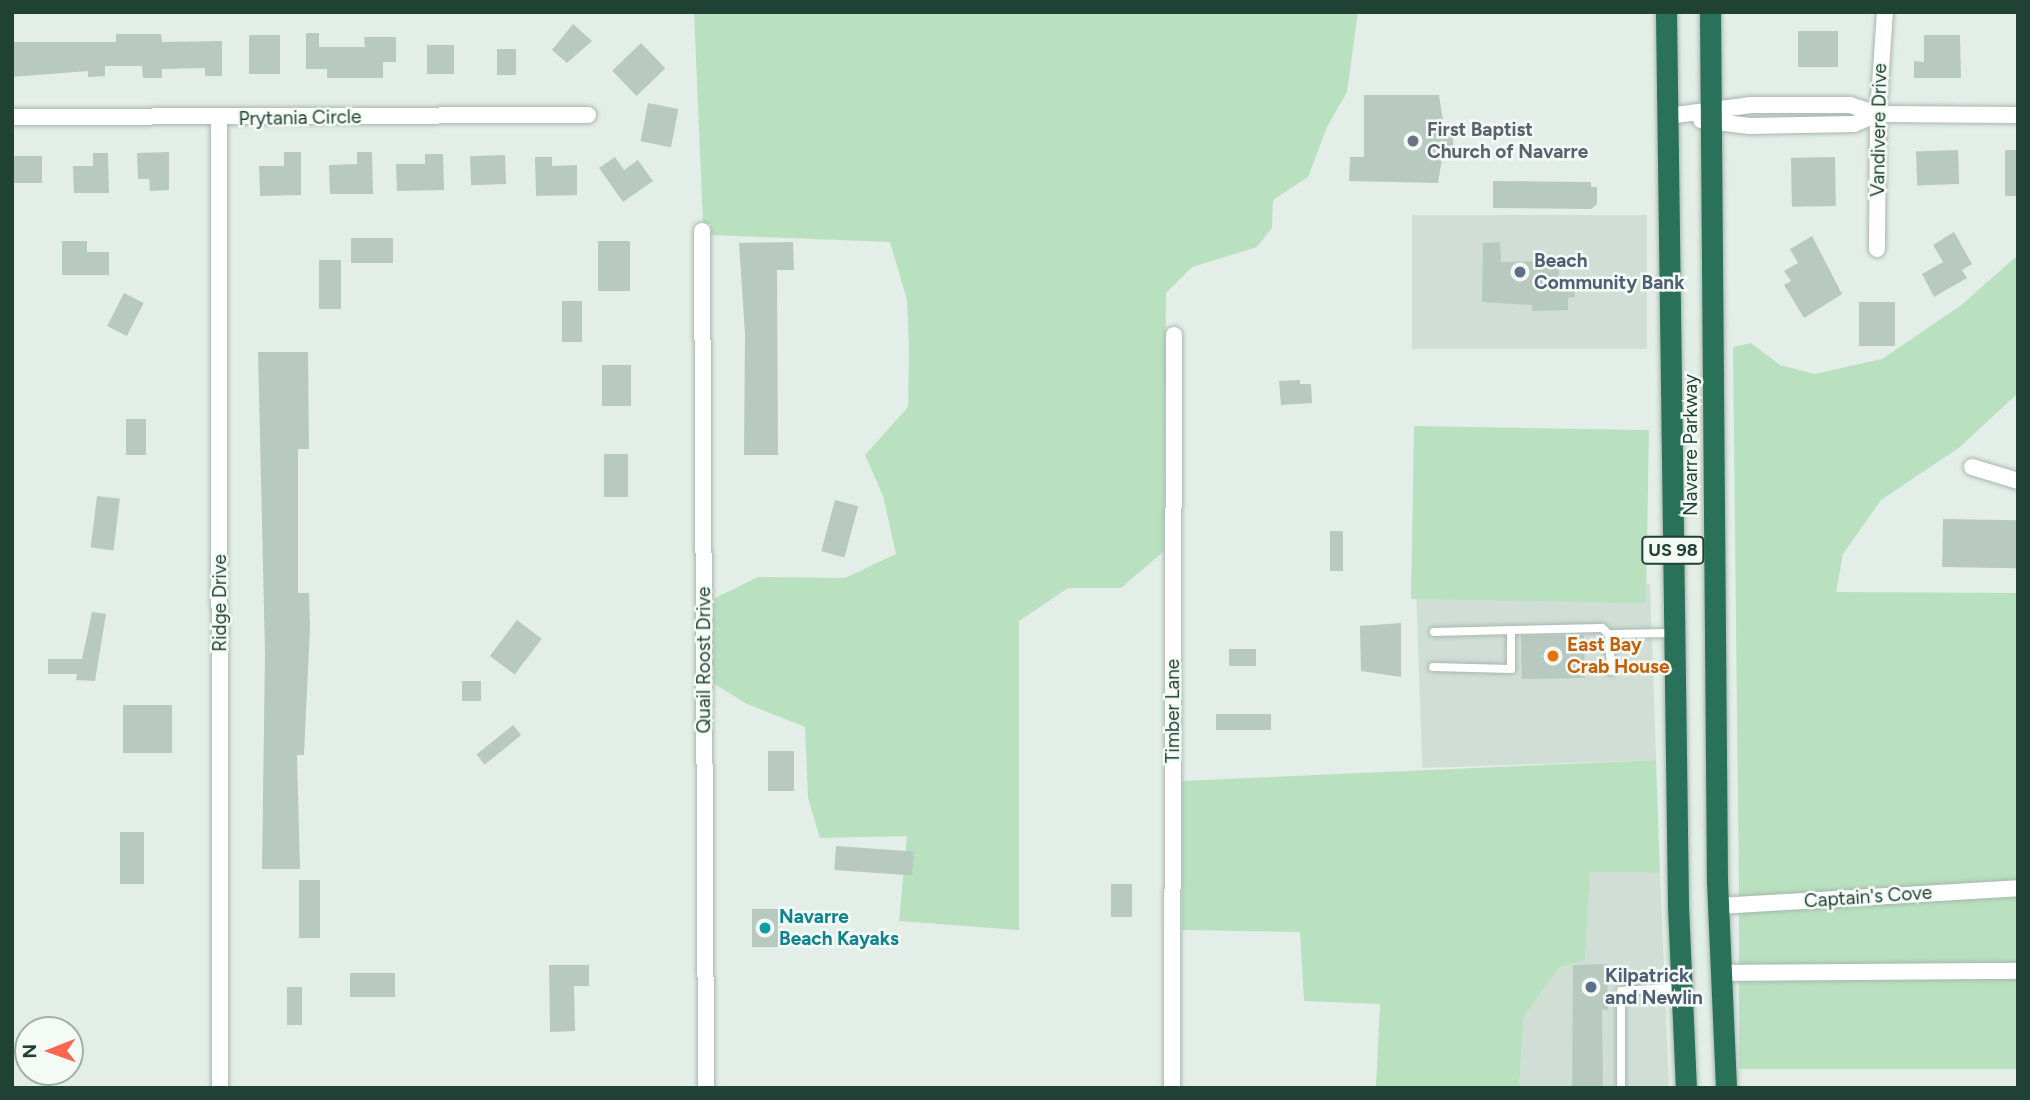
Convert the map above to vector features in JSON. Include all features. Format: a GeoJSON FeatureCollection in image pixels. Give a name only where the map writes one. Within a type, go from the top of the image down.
{"type":"FeatureCollection","features":[{"type":"Feature","properties":{"kind":"highway","name":"Navarre Parkway"},"geometry":{"type":"LineString","coordinates":[[1666,12],[1674,633],[1686,1088]]}},
{"type":"Feature","properties":{"kind":"highway","name":"Navarre Parkway"},"geometry":{"type":"LineString","coordinates":[[1710,12],[1718,906],[1726,1088]]}},
{"type":"Feature","properties":{"kind":"street","name":"Vandivere Drive"},"geometry":{"type":"LineString","coordinates":[[1877,249],[1878,114],[1885,12]]}},
{"type":"Feature","properties":{"kind":"street"},"geometry":{"type":"LineString","coordinates":[[1668,116],[1712,114],[1750,126],[1854,124],[1878,114],[2018,116]]}},
{"type":"Feature","properties":{"kind":"street","name":"Prytania Circle"},"geometry":{"type":"LineString","coordinates":[[12,117],[219,119],[588,115]]}},
{"type":"Feature","properties":{"kind":"street","name":"Ridge Drive"},"geometry":{"type":"LineString","coordinates":[[219,119],[220,1088]]}},
{"type":"Feature","properties":{"kind":"street","name":"Quail Roost Drive"},"geometry":{"type":"LineString","coordinates":[[702,231],[706,1088]]}},
{"type":"Feature","properties":{"kind":"street","name":"Timber Lane"},"geometry":{"type":"LineString","coordinates":[[1172,1088],[1174,335]]}},
{"type":"Feature","properties":{"kind":"street"},"geometry":{"type":"LineString","coordinates":[[1972,467],[2018,481]]}},
{"type":"Feature","properties":{"kind":"street","name":"Captain's Cove"},"geometry":{"type":"LineString","coordinates":[[1718,906],[2018,888]]}},
{"type":"Feature","properties":{"kind":"street"},"geometry":{"type":"LineString","coordinates":[[1720,973],[2018,971]]}},
{"type":"Feature","properties":{"kind":"lane"},"geometry":{"type":"LineString","coordinates":[[1434,632],[1602,628],[1609,634],[1674,633]]}},
{"type":"Feature","properties":{"kind":"lane"},"geometry":{"type":"LineString","coordinates":[[1433,667],[1511,669],[1511,630]]}},
{"type":"Feature","properties":{"kind":"lane"},"geometry":{"type":"LineString","coordinates":[[1609,634],[1611,671]]}},
{"type":"Feature","properties":{"kind":"lane"},"geometry":{"type":"LineString","coordinates":[[1621,1088],[1621,991],[1682,987]]}},
{"type":"Feature","properties":{"kind":"shaded area"},"geometry":{"type":"Polygon","coordinates":[[[1412,215],[1647,215],[1647,349],[1412,349],[1412,215]]]}},
{"type":"Feature","properties":{"kind":"shaded area"},"geometry":{"type":"Polygon","coordinates":[[[1650,584],[1656,760],[1422,768],[1416,592],[1650,584]]]}},
{"type":"Feature","properties":{"kind":"shaded area"},"geometry":{"type":"Polygon","coordinates":[[[1590,871],[1660,873],[1669,1088],[1519,1088],[1524,1016],[1560,967],[1585,959],[1590,871]]]}},
{"type":"Feature","properties":{"kind":"green space"},"geometry":{"type":"Polygon","coordinates":[[[694,12],[1358,12],[1347,92],[1327,127],[1308,177],[1273,200],[1272,228],[1257,247],[1192,267],[1166,293],[1164,551],[1121,588],[1068,588],[1019,621],[1019,930],[899,921],[907,836],[820,838],[808,798],[805,727],[747,704],[713,683],[713,599],[758,577],[845,578],[896,554],[883,496],[865,455],[908,407],[909,348],[907,300],[890,242],[711,235],[711,224],[703,223],[694,12]]]}},
{"type":"Feature","properties":{"kind":"green space"},"geometry":{"type":"Polygon","coordinates":[[[2018,255],[2018,393],[1960,447],[1881,500],[1843,554],[1836,592],[2018,593],[2018,881],[1739,897],[1733,347],[1751,343],[1780,365],[1814,374],[1882,359],[1960,306],[2018,255]]]}},
{"type":"Feature","properties":{"kind":"green space"},"geometry":{"type":"Polygon","coordinates":[[[1414,426],[1649,430],[1646,603],[1411,599],[1414,426]]]}},
{"type":"Feature","properties":{"kind":"green space"},"geometry":{"type":"Polygon","coordinates":[[[1656,760],[1660,873],[1590,872],[1585,960],[1560,967],[1524,1016],[1519,1088],[1376,1088],[1380,1004],[1304,1001],[1300,932],[1182,930],[1182,781],[1656,760]]]}},
{"type":"Feature","properties":{"kind":"green space"},"geometry":{"type":"Polygon","coordinates":[[[1739,896],[2018,896],[2018,1069],[1739,1069],[1739,896]]]}},
{"type":"Feature","properties":{"kind":"building"},"geometry":{"type":"Polygon","coordinates":[[[573,24],[592,41],[567,63],[552,50],[573,24]]]}},
{"type":"Feature","properties":{"kind":"building"},"geometry":{"type":"Polygon","coordinates":[[[1798,31],[1838,31],[1838,67],[1798,67],[1798,31]]]}},
{"type":"Feature","properties":{"kind":"building"},"geometry":{"type":"Polygon","coordinates":[[[306,33],[319,33],[319,47],[365,47],[364,37],[396,37],[396,62],[383,62],[383,78],[327,78],[327,69],[306,69],[306,33]]]}},
{"type":"Feature","properties":{"kind":"building"},"geometry":{"type":"Polygon","coordinates":[[[116,34],[161,34],[162,42],[222,41],[222,76],[205,76],[205,68],[162,69],[162,78],[143,78],[142,66],[105,66],[105,76],[88,77],[88,71],[12,77],[12,42],[116,42],[116,34]]]}},
{"type":"Feature","properties":{"kind":"building"},"geometry":{"type":"Polygon","coordinates":[[[249,35],[280,35],[280,74],[249,74],[249,35]]]}},
{"type":"Feature","properties":{"kind":"building"},"geometry":{"type":"Polygon","coordinates":[[[1924,35],[1960,35],[1961,78],[1914,78],[1914,61],[1924,62],[1924,35]]]}},
{"type":"Feature","properties":{"kind":"building"},"geometry":{"type":"Polygon","coordinates":[[[641,43],[665,68],[637,96],[612,71],[641,43]]]}},
{"type":"Feature","properties":{"kind":"building"},"geometry":{"type":"Polygon","coordinates":[[[427,45],[454,45],[454,74],[427,74],[427,45]]]}},
{"type":"Feature","properties":{"kind":"building"},"geometry":{"type":"Polygon","coordinates":[[[497,49],[516,49],[516,75],[497,75],[497,49]]]}},
{"type":"Feature","properties":{"kind":"building"},"geometry":{"type":"Polygon","coordinates":[[[1364,95],[1439,95],[1444,127],[1453,127],[1453,153],[1443,153],[1438,183],[1349,181],[1350,157],[1364,157],[1364,95]]]}},
{"type":"Feature","properties":{"kind":"building"},"geometry":{"type":"Polygon","coordinates":[[[648,103],[678,109],[671,147],[641,141],[648,103]]]}},
{"type":"Feature","properties":{"kind":"building"},"geometry":{"type":"Polygon","coordinates":[[[1958,150],[1959,184],[1917,185],[1916,151],[1958,150]]]}},
{"type":"Feature","properties":{"kind":"building"},"geometry":{"type":"Polygon","coordinates":[[[2005,150],[2018,150],[2018,196],[2005,196],[2005,150]]]}},
{"type":"Feature","properties":{"kind":"building"},"geometry":{"type":"Polygon","coordinates":[[[169,152],[169,190],[150,191],[149,179],[138,179],[137,153],[169,152]]]}},
{"type":"Feature","properties":{"kind":"building"},"geometry":{"type":"Polygon","coordinates":[[[284,152],[301,152],[301,195],[260,196],[259,166],[284,166],[284,152]]]}},
{"type":"Feature","properties":{"kind":"building"},"geometry":{"type":"Polygon","coordinates":[[[357,152],[372,152],[373,194],[330,194],[329,165],[357,164],[357,152]]]}},
{"type":"Feature","properties":{"kind":"building"},"geometry":{"type":"Polygon","coordinates":[[[93,153],[108,153],[109,193],[74,193],[73,166],[93,166],[93,153]]]}},
{"type":"Feature","properties":{"kind":"building"},"geometry":{"type":"Polygon","coordinates":[[[425,154],[443,154],[444,190],[397,191],[396,164],[425,164],[425,154]]]}},
{"type":"Feature","properties":{"kind":"building"},"geometry":{"type":"Polygon","coordinates":[[[505,155],[506,184],[471,185],[470,156],[505,155]]]}},
{"type":"Feature","properties":{"kind":"building"},"geometry":{"type":"Polygon","coordinates":[[[13,156],[42,156],[42,183],[13,183],[13,156]]]}},
{"type":"Feature","properties":{"kind":"building"},"geometry":{"type":"Polygon","coordinates":[[[535,157],[552,157],[552,166],[577,165],[577,195],[536,196],[535,157]]]}},
{"type":"Feature","properties":{"kind":"building"},"geometry":{"type":"Polygon","coordinates":[[[615,157],[624,170],[638,160],[653,181],[623,202],[599,168],[615,157]]]}},
{"type":"Feature","properties":{"kind":"building"},"geometry":{"type":"Polygon","coordinates":[[[1835,157],[1836,206],[1792,207],[1791,158],[1835,157]]]}},
{"type":"Feature","properties":{"kind":"building"},"geometry":{"type":"Polygon","coordinates":[[[1493,181],[1591,182],[1591,187],[1597,187],[1597,204],[1591,209],[1493,208],[1493,181]]]}},
{"type":"Feature","properties":{"kind":"building"},"geometry":{"type":"Polygon","coordinates":[[[1954,232],[1972,264],[1962,270],[1967,278],[1934,297],[1922,274],[1943,262],[1933,245],[1954,232]]]}},
{"type":"Feature","properties":{"kind":"building"},"geometry":{"type":"Polygon","coordinates":[[[1812,236],[1842,294],[1804,318],[1784,285],[1791,281],[1784,271],[1798,263],[1790,249],[1812,236]]]}},
{"type":"Feature","properties":{"kind":"building"},"geometry":{"type":"Polygon","coordinates":[[[351,238],[393,238],[393,263],[351,263],[351,238]]]}},
{"type":"Feature","properties":{"kind":"building"},"geometry":{"type":"Polygon","coordinates":[[[62,241],[87,241],[87,252],[109,252],[109,275],[62,275],[62,241]]]}},
{"type":"Feature","properties":{"kind":"building"},"geometry":{"type":"Polygon","coordinates":[[[598,241],[630,241],[630,291],[598,291],[598,241]]]}},
{"type":"Feature","properties":{"kind":"building"},"geometry":{"type":"Polygon","coordinates":[[[793,242],[794,270],[777,270],[778,455],[744,455],[745,334],[739,243],[793,242]]]}},
{"type":"Feature","properties":{"kind":"building","name":"Beach Community Bank"},"geometry":{"type":"Polygon","coordinates":[[[1500,242],[1501,262],[1559,261],[1559,281],[1574,281],[1575,297],[1568,298],[1568,310],[1532,311],[1532,305],[1482,302],[1483,243],[1500,242]]]}},
{"type":"Feature","properties":{"kind":"building"},"geometry":{"type":"Polygon","coordinates":[[[319,260],[341,260],[341,309],[319,309],[319,260]]]}},
{"type":"Feature","properties":{"kind":"building"},"geometry":{"type":"Polygon","coordinates":[[[124,293],[144,303],[127,336],[107,326],[124,293]]]}},
{"type":"Feature","properties":{"kind":"building"},"geometry":{"type":"Polygon","coordinates":[[[562,301],[582,301],[582,342],[562,342],[562,301]]]}},
{"type":"Feature","properties":{"kind":"building"},"geometry":{"type":"Polygon","coordinates":[[[1859,302],[1895,302],[1895,346],[1859,346],[1859,302]]]}},
{"type":"Feature","properties":{"kind":"building"},"geometry":{"type":"Polygon","coordinates":[[[258,352],[308,352],[309,449],[298,449],[298,593],[309,593],[310,627],[304,755],[297,755],[300,869],[262,869],[265,653],[258,352]]]}},
{"type":"Feature","properties":{"kind":"building"},"geometry":{"type":"Polygon","coordinates":[[[602,365],[631,365],[631,406],[602,406],[602,365]]]}},
{"type":"Feature","properties":{"kind":"building"},"geometry":{"type":"Polygon","coordinates":[[[1300,380],[1300,384],[1311,384],[1312,403],[1281,405],[1279,381],[1300,380]]]}},
{"type":"Feature","properties":{"kind":"building"},"geometry":{"type":"Polygon","coordinates":[[[126,419],[146,419],[146,455],[126,455],[126,419]]]}},
{"type":"Feature","properties":{"kind":"building"},"geometry":{"type":"Polygon","coordinates":[[[604,454],[628,454],[628,497],[604,497],[604,454]]]}},
{"type":"Feature","properties":{"kind":"building"},"geometry":{"type":"Polygon","coordinates":[[[97,496],[120,499],[113,550],[91,548],[97,496]]]}},
{"type":"Feature","properties":{"kind":"building"},"geometry":{"type":"Polygon","coordinates":[[[835,500],[858,506],[844,557],[821,551],[835,500]]]}},
{"type":"Feature","properties":{"kind":"building"},"geometry":{"type":"Polygon","coordinates":[[[1943,519],[2018,520],[2017,568],[1942,567],[1943,519]]]}},
{"type":"Feature","properties":{"kind":"building"},"geometry":{"type":"Polygon","coordinates":[[[1330,531],[1343,531],[1343,571],[1330,571],[1330,531]]]}},
{"type":"Feature","properties":{"kind":"building"},"geometry":{"type":"Polygon","coordinates":[[[92,612],[106,614],[95,681],[76,680],[77,674],[48,674],[48,659],[82,659],[92,612]]]}},
{"type":"Feature","properties":{"kind":"building"},"geometry":{"type":"Polygon","coordinates":[[[517,620],[542,639],[515,675],[490,656],[517,620]]]}},
{"type":"Feature","properties":{"kind":"building"},"geometry":{"type":"Polygon","coordinates":[[[1401,623],[1401,677],[1361,671],[1360,626],[1401,623]]]}},
{"type":"Feature","properties":{"kind":"building","name":"East Bay Crab House"},"geometry":{"type":"Polygon","coordinates":[[[1584,635],[1585,678],[1522,679],[1521,636],[1584,635]]]}},
{"type":"Feature","properties":{"kind":"building"},"geometry":{"type":"Polygon","coordinates":[[[1229,649],[1256,649],[1256,666],[1229,666],[1229,649]]]}},
{"type":"Feature","properties":{"kind":"building"},"geometry":{"type":"Polygon","coordinates":[[[462,681],[481,681],[481,701],[462,701],[462,681]]]}},
{"type":"Feature","properties":{"kind":"building"},"geometry":{"type":"Polygon","coordinates":[[[123,705],[172,705],[172,753],[123,753],[123,705]]]}},
{"type":"Feature","properties":{"kind":"building"},"geometry":{"type":"Polygon","coordinates":[[[1216,714],[1271,714],[1271,730],[1216,730],[1216,714]]]}},
{"type":"Feature","properties":{"kind":"building"},"geometry":{"type":"Polygon","coordinates":[[[513,725],[521,735],[485,765],[476,755],[513,725]]]}},
{"type":"Feature","properties":{"kind":"building"},"geometry":{"type":"Polygon","coordinates":[[[768,751],[794,751],[794,791],[768,791],[768,751]]]}},
{"type":"Feature","properties":{"kind":"building"},"geometry":{"type":"Polygon","coordinates":[[[120,832],[144,832],[144,884],[120,884],[120,832]]]}},
{"type":"Feature","properties":{"kind":"building"},"geometry":{"type":"Polygon","coordinates":[[[836,846],[914,851],[912,875],[834,870],[836,846]]]}},
{"type":"Feature","properties":{"kind":"building"},"geometry":{"type":"Polygon","coordinates":[[[299,880],[320,880],[320,938],[299,938],[299,880]]]}},
{"type":"Feature","properties":{"kind":"building"},"geometry":{"type":"Polygon","coordinates":[[[1111,884],[1132,884],[1132,917],[1111,917],[1111,884]]]}},
{"type":"Feature","properties":{"kind":"building","name":"Navarre Beach Kayaks"},"geometry":{"type":"Polygon","coordinates":[[[752,909],[778,909],[778,947],[752,947],[752,909]]]}},
{"type":"Feature","properties":{"kind":"building"},"geometry":{"type":"Polygon","coordinates":[[[1607,964],[1608,1010],[1602,1010],[1603,1088],[1572,1088],[1573,965],[1607,964]]]}},
{"type":"Feature","properties":{"kind":"building"},"geometry":{"type":"Polygon","coordinates":[[[549,965],[589,965],[589,986],[574,986],[575,1031],[550,1032],[549,965]]]}},
{"type":"Feature","properties":{"kind":"building"},"geometry":{"type":"Polygon","coordinates":[[[350,973],[395,973],[395,997],[350,997],[350,973]]]}},
{"type":"Feature","properties":{"kind":"building"},"geometry":{"type":"Polygon","coordinates":[[[287,987],[302,987],[302,1025],[287,1025],[287,987]]]}},
{"type":"Feature","properties":{"kind":"place","name":"First Baptist Church of Navarre"},"geometry":{"type":"Point","coordinates":[1413,141]}},
{"type":"Feature","properties":{"kind":"place","name":"Beach Community Bank"},"geometry":{"type":"Point","coordinates":[1520,272]}},
{"type":"Feature","properties":{"kind":"place","name":"East Bay Crab House"},"geometry":{"type":"Point","coordinates":[1553,656]}},
{"type":"Feature","properties":{"kind":"place","name":"Navarre Beach Kayaks"},"geometry":{"type":"Point","coordinates":[765,928]}},
{"type":"Feature","properties":{"kind":"place","name":"Kilpatrick and Newlin"},"geometry":{"type":"Point","coordinates":[1591,987]}}]}
